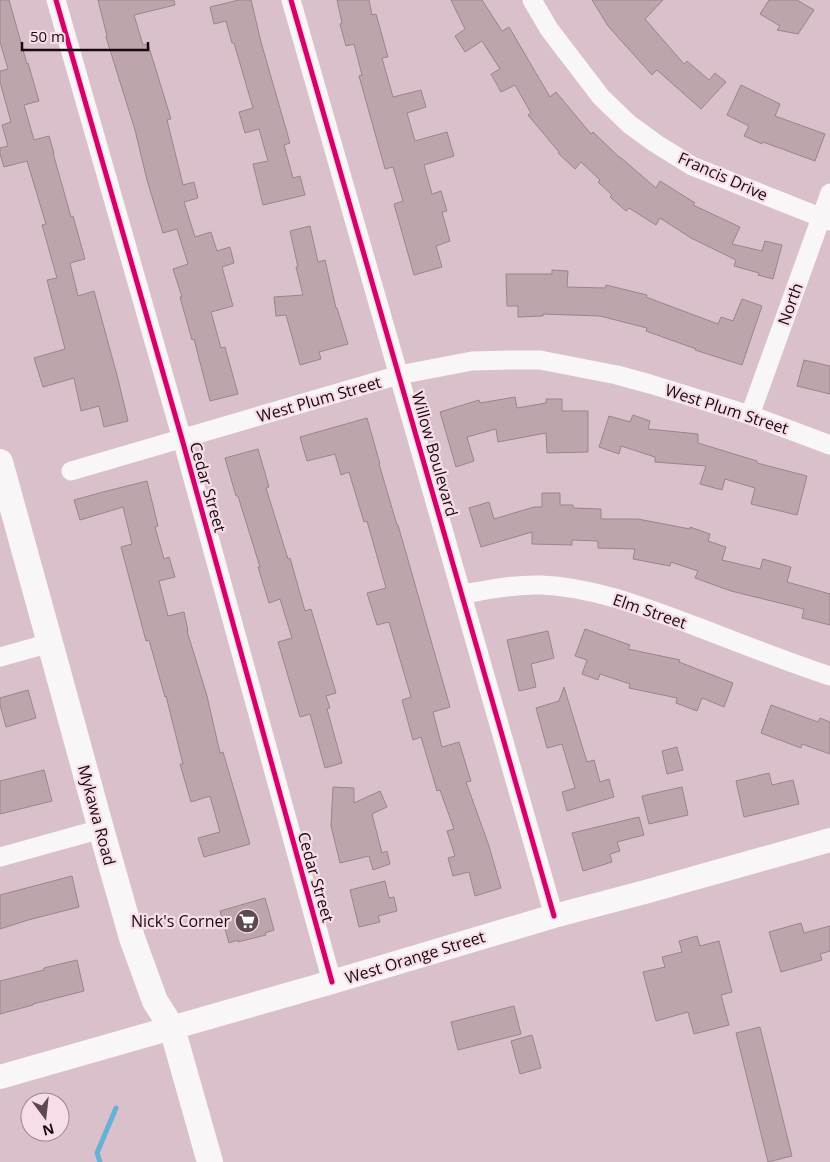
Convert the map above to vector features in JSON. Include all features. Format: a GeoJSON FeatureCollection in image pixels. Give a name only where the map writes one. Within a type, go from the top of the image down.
{"type":"FeatureCollection","features":[{"type":"Feature","properties":{"kind":"main road","name":"Mykawa Road"},"geometry":{"type":"LineString","coordinates":[[0,462],[132,938],[155,1001],[172,1028],[210,1162]]}},
{"type":"Feature","properties":{"kind":"street","name":"Cedar Street"},"geometry":{"type":"LineString","coordinates":[[56,0],[182,439],[332,982]]}},
{"type":"Feature","properties":{"kind":"street","name":"Willow Boulevard"},"geometry":{"type":"LineString","coordinates":[[292,0],[554,916]]}},
{"type":"Feature","properties":{"kind":"street","name":"Francis Drive"},"geometry":{"type":"LineString","coordinates":[[532,0],[549,29],[601,97],[629,124],[692,166],[826,220]]}},
{"type":"Feature","properties":{"kind":"street","name":"North"},"geometry":{"type":"LineString","coordinates":[[750,415],[826,220],[830,193]]}},
{"type":"Feature","properties":{"kind":"street","name":"West Plum Street"},"geometry":{"type":"LineString","coordinates":[[71,471],[399,375],[472,361],[540,360],[617,375],[750,415],[830,445]]}},
{"type":"Feature","properties":{"kind":"street","name":"Elm Street"},"geometry":{"type":"LineString","coordinates":[[462,594],[512,586],[540,585],[598,594],[661,614],[830,676]]}},
{"type":"Feature","properties":{"kind":"street"},"geometry":{"type":"LineString","coordinates":[[0,657],[50,643]]}},
{"type":"Feature","properties":{"kind":"street"},"geometry":{"type":"LineString","coordinates":[[0,856],[100,828]]}},
{"type":"Feature","properties":{"kind":"street","name":"West Orange Street"},"geometry":{"type":"LineString","coordinates":[[0,1077],[554,916],[830,840]]}},
{"type":"Feature","properties":{"kind":"building"},"geometry":{"type":"Polygon","coordinates":[[[0,0],[9,0],[39,101],[24,105],[34,140],[49,136],[71,217],[73,216],[85,259],[70,263],[78,296],[94,291],[128,421],[104,427],[99,406],[81,411],[74,378],[43,387],[34,358],[65,349],[47,280],[57,278],[42,225],[46,224],[27,161],[4,167],[0,154],[0,148],[8,146],[2,125],[11,122],[0,82],[0,71],[8,69],[0,42],[0,0]]]}},
{"type":"Feature","properties":{"kind":"building"},"geometry":{"type":"Polygon","coordinates":[[[98,0],[174,0],[175,5],[134,15],[143,45],[148,44],[171,119],[167,120],[183,185],[194,182],[198,198],[184,202],[195,237],[211,232],[217,251],[230,247],[234,263],[222,267],[233,306],[211,312],[221,348],[225,347],[238,394],[210,401],[173,269],[188,264],[177,229],[163,233],[147,180],[135,130],[106,37],[98,0]]]}},
{"type":"Feature","properties":{"kind":"building"},"geometry":{"type":"Polygon","coordinates":[[[239,0],[251,0],[290,143],[284,145],[293,178],[300,176],[305,195],[263,205],[253,164],[268,161],[259,129],[245,133],[239,112],[253,108],[226,21],[214,24],[210,7],[239,0]]]}},
{"type":"Feature","properties":{"kind":"building"},"geometry":{"type":"Polygon","coordinates":[[[337,0],[369,0],[372,15],[376,14],[388,57],[382,58],[393,97],[421,90],[426,107],[407,113],[415,141],[447,132],[454,156],[424,165],[432,194],[441,191],[447,211],[442,212],[450,241],[436,246],[442,267],[414,275],[394,204],[403,201],[393,167],[385,169],[359,76],[362,75],[354,44],[346,46],[340,24],[342,23],[337,0]]]}},
{"type":"Feature","properties":{"kind":"building"},"geometry":{"type":"Polygon","coordinates":[[[451,0],[482,0],[502,31],[509,27],[550,97],[556,92],[591,134],[593,132],[656,188],[660,181],[695,203],[693,205],[740,227],[732,244],[762,251],[765,241],[782,245],[773,279],[734,266],[736,260],[691,238],[660,218],[656,225],[629,208],[626,211],[610,197],[612,195],[598,182],[600,180],[581,162],[575,169],[558,153],[528,115],[531,113],[515,85],[501,92],[491,74],[500,69],[482,41],[465,52],[455,36],[465,29],[451,0]]]}},
{"type":"Feature","properties":{"kind":"building"},"geometry":{"type":"Polygon","coordinates":[[[592,0],[663,0],[645,19],[684,64],[687,61],[709,80],[715,73],[726,82],[701,109],[657,70],[652,75],[608,26],[592,0]]]}},
{"type":"Feature","properties":{"kind":"building"},"geometry":{"type":"Polygon","coordinates":[[[769,0],[797,0],[814,10],[798,34],[777,30],[780,26],[760,14],[769,0]]]}},
{"type":"Feature","properties":{"kind":"building"},"geometry":{"type":"Polygon","coordinates":[[[741,85],[780,104],[775,116],[825,134],[815,161],[763,142],[762,144],[744,136],[749,126],[727,115],[741,85]]]}},
{"type":"Feature","properties":{"kind":"building"},"geometry":{"type":"Polygon","coordinates":[[[310,226],[318,262],[325,260],[336,308],[348,344],[319,352],[321,359],[300,365],[286,315],[276,316],[274,297],[303,295],[290,231],[310,226]]]}},
{"type":"Feature","properties":{"kind":"building"},"geometry":{"type":"Polygon","coordinates":[[[552,270],[568,271],[567,287],[605,288],[606,285],[647,295],[646,297],[718,324],[721,317],[733,321],[742,299],[762,306],[742,365],[695,350],[646,331],[647,328],[600,316],[543,314],[543,316],[518,317],[518,306],[507,306],[506,274],[552,274],[552,270]]]}},
{"type":"Feature","properties":{"kind":"building"},"geometry":{"type":"Polygon","coordinates":[[[804,360],[830,366],[830,394],[797,386],[804,360]]]}},
{"type":"Feature","properties":{"kind":"building"},"geometry":{"type":"Polygon","coordinates":[[[515,397],[517,408],[546,403],[546,399],[562,399],[562,411],[588,411],[588,452],[547,453],[546,433],[498,442],[496,429],[467,437],[474,461],[456,467],[440,412],[479,400],[480,403],[515,397]]]}},
{"type":"Feature","properties":{"kind":"building"},"geometry":{"type":"Polygon","coordinates":[[[633,415],[650,421],[648,429],[698,434],[698,443],[757,461],[757,463],[807,476],[797,515],[751,504],[755,488],[725,479],[722,490],[700,484],[706,466],[655,462],[655,457],[621,446],[619,454],[599,447],[609,416],[630,422],[633,415]]]}},
{"type":"Feature","properties":{"kind":"building"},"geometry":{"type":"Polygon","coordinates":[[[367,418],[450,707],[433,712],[442,747],[459,742],[471,781],[466,782],[489,846],[501,888],[475,896],[469,872],[453,876],[448,858],[455,856],[447,831],[454,829],[440,790],[437,791],[421,737],[413,740],[402,700],[411,697],[389,622],[377,625],[367,593],[386,588],[367,521],[364,522],[349,472],[341,475],[335,454],[307,461],[300,437],[367,418]]]}},
{"type":"Feature","properties":{"kind":"building"},"geometry":{"type":"Polygon","coordinates":[[[258,449],[269,487],[266,488],[288,559],[290,558],[305,611],[311,609],[336,693],[326,696],[330,708],[327,709],[342,763],[325,768],[310,714],[300,717],[278,642],[292,638],[280,599],[269,603],[258,567],[260,567],[225,458],[258,449]]]}},
{"type":"Feature","properties":{"kind":"building"},"geometry":{"type":"Polygon","coordinates":[[[147,481],[158,526],[155,527],[164,559],[169,557],[175,577],[159,581],[168,616],[184,612],[187,631],[207,696],[220,753],[223,752],[250,844],[204,857],[198,838],[220,832],[210,796],[191,802],[180,764],[183,764],[166,696],[149,640],[146,641],[121,547],[132,544],[123,507],[80,520],[74,500],[147,481]]]}},
{"type":"Feature","properties":{"kind":"building"},"geometry":{"type":"Polygon","coordinates":[[[542,493],[560,493],[560,505],[573,505],[573,508],[601,509],[601,519],[638,519],[690,529],[690,527],[710,534],[708,541],[726,547],[722,560],[760,569],[763,559],[791,567],[787,582],[830,594],[830,625],[802,618],[804,609],[731,591],[695,578],[698,571],[671,562],[670,566],[633,559],[635,549],[598,548],[598,541],[572,540],[572,545],[532,544],[532,532],[481,547],[469,508],[489,502],[494,519],[534,507],[542,507],[542,493]]]}},
{"type":"Feature","properties":{"kind":"building"},"geometry":{"type":"Polygon","coordinates":[[[585,629],[630,645],[628,649],[680,660],[679,662],[733,683],[724,707],[702,698],[697,711],[676,703],[677,698],[629,688],[630,684],[600,674],[598,680],[582,674],[587,660],[575,656],[585,629]]]}},
{"type":"Feature","properties":{"kind":"building"},"geometry":{"type":"Polygon","coordinates":[[[548,631],[554,658],[531,664],[536,687],[519,691],[507,640],[548,631]]]}},
{"type":"Feature","properties":{"kind":"building"},"geometry":{"type":"Polygon","coordinates":[[[564,687],[587,762],[594,760],[600,782],[609,779],[614,797],[567,811],[562,792],[575,788],[562,744],[547,748],[536,708],[559,701],[564,687]]]}},
{"type":"Feature","properties":{"kind":"building"},"geometry":{"type":"Polygon","coordinates":[[[28,690],[36,718],[6,727],[0,698],[28,690]]]}},
{"type":"Feature","properties":{"kind":"building"},"geometry":{"type":"Polygon","coordinates":[[[771,705],[818,722],[820,718],[830,722],[830,754],[802,744],[801,748],[761,733],[771,705]]]}},
{"type":"Feature","properties":{"kind":"building"},"geometry":{"type":"Polygon","coordinates":[[[677,747],[683,770],[667,774],[662,751],[677,747]]]}},
{"type":"Feature","properties":{"kind":"building"},"geometry":{"type":"Polygon","coordinates":[[[44,770],[52,801],[0,814],[0,781],[44,770]]]}},
{"type":"Feature","properties":{"kind":"building"},"geometry":{"type":"Polygon","coordinates":[[[769,773],[772,785],[793,780],[799,804],[744,817],[736,781],[769,773]]]}},
{"type":"Feature","properties":{"kind":"building"},"geometry":{"type":"Polygon","coordinates":[[[333,787],[354,788],[354,803],[380,791],[387,807],[372,814],[382,853],[387,851],[390,864],[373,870],[369,856],[340,863],[331,826],[333,787]]]}},
{"type":"Feature","properties":{"kind":"building"},"geometry":{"type":"Polygon","coordinates":[[[682,787],[688,815],[649,824],[642,796],[682,787]]]}},
{"type":"Feature","properties":{"kind":"building"},"geometry":{"type":"Polygon","coordinates":[[[639,817],[644,835],[617,842],[620,851],[610,854],[612,862],[583,871],[572,833],[639,817]]]}},
{"type":"Feature","properties":{"kind":"building"},"geometry":{"type":"Polygon","coordinates":[[[72,876],[79,907],[0,929],[0,895],[72,876]]]}},
{"type":"Feature","properties":{"kind":"building"},"geometry":{"type":"Polygon","coordinates":[[[385,881],[389,898],[394,897],[397,911],[378,916],[380,922],[359,927],[350,890],[385,881]]]}},
{"type":"Feature","properties":{"kind":"building","name":"Nick's Corner"},"geometry":{"type":"Polygon","coordinates":[[[265,898],[274,930],[265,933],[266,935],[229,943],[220,911],[265,898]]]}},
{"type":"Feature","properties":{"kind":"building"},"geometry":{"type":"Polygon","coordinates":[[[801,923],[804,933],[830,926],[830,951],[820,954],[822,960],[781,972],[769,932],[801,923]]]}},
{"type":"Feature","properties":{"kind":"building"},"geometry":{"type":"Polygon","coordinates":[[[697,936],[700,946],[719,941],[732,992],[721,995],[729,1025],[694,1034],[688,1012],[656,1021],[643,972],[665,967],[662,957],[682,952],[679,941],[697,936]]]}},
{"type":"Feature","properties":{"kind":"building"},"geometry":{"type":"Polygon","coordinates":[[[77,960],[84,991],[0,1014],[0,981],[77,960]]]}},
{"type":"Feature","properties":{"kind":"building"},"geometry":{"type":"Polygon","coordinates":[[[514,1006],[521,1034],[458,1050],[451,1022],[514,1006]]]}},
{"type":"Feature","properties":{"kind":"building"},"geometry":{"type":"Polygon","coordinates":[[[760,1027],[792,1156],[768,1162],[736,1033],[760,1027]]]}},
{"type":"Feature","properties":{"kind":"building"},"geometry":{"type":"Polygon","coordinates":[[[532,1035],[541,1068],[520,1074],[511,1041],[532,1035]]]}},
{"type":"Feature","properties":{"kind":"waterway"},"geometry":{"type":"LineString","coordinates":[[100,1162],[97,1153],[116,1108]]}},
{"type":"Feature","properties":{"kind":"cycle path"},"geometry":{"type":"LineString","coordinates":[[56,0],[182,439],[332,982]]}},
{"type":"Feature","properties":{"kind":"cycle path"},"geometry":{"type":"LineString","coordinates":[[291,0],[554,916]]}},
{"type":"Feature","properties":{"kind":"place","name":"Nick's Corner"},"geometry":{"type":"Point","coordinates":[247,921]}}]}
